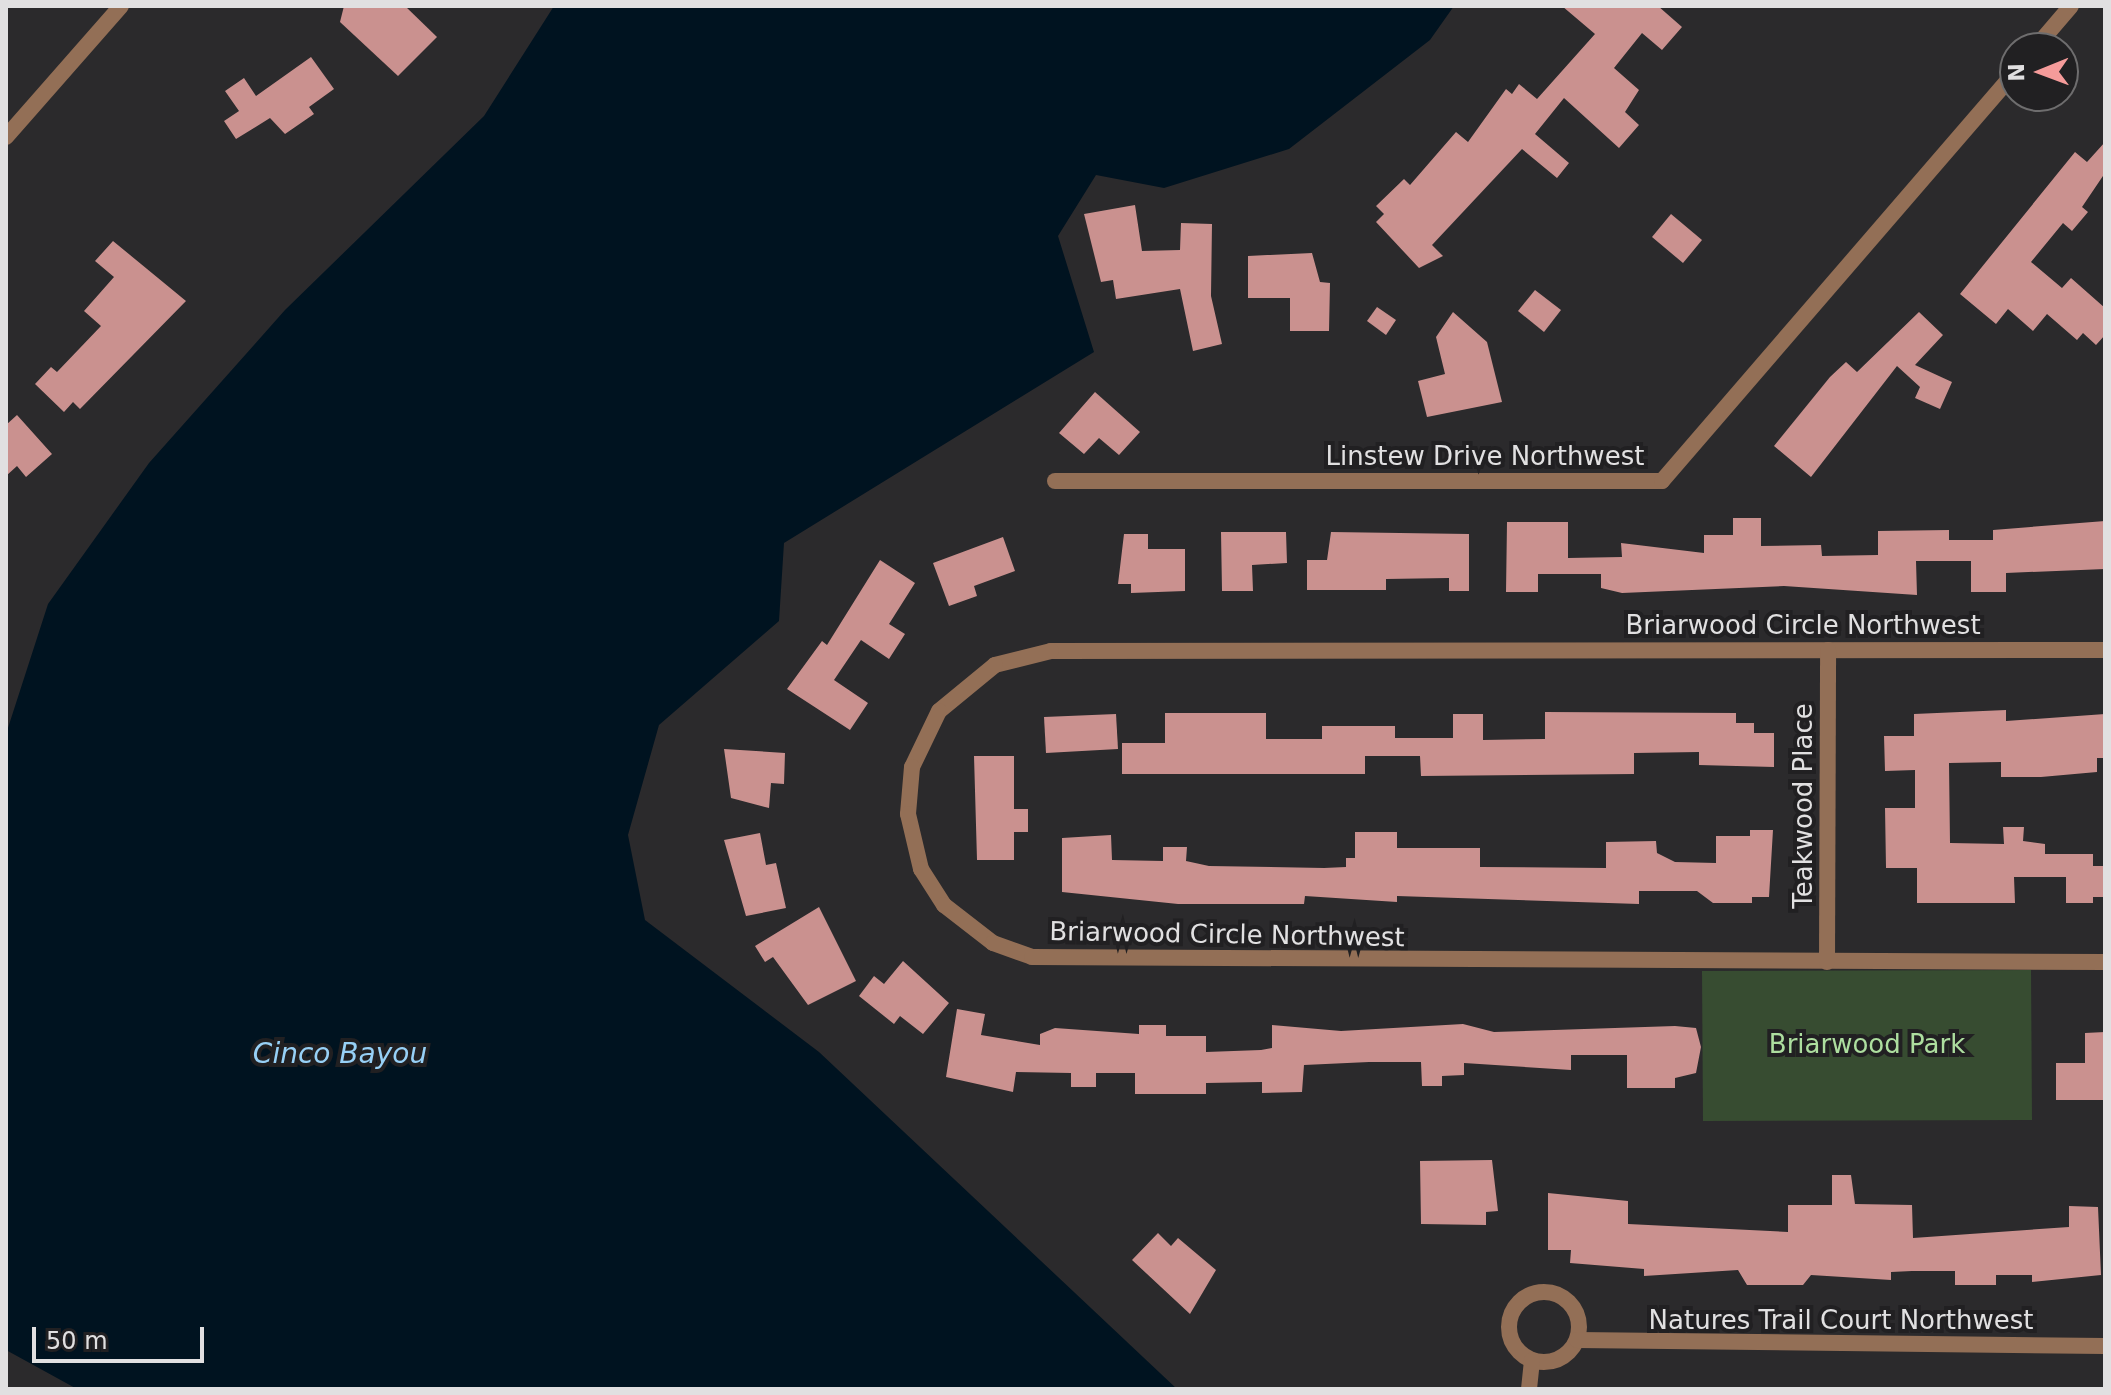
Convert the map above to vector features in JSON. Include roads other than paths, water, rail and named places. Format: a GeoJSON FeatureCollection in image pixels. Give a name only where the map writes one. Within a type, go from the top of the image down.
{"type":"FeatureCollection","features":[{"type":"Feature","properties":{"kind":"street"},"geometry":{"type":"LineString","coordinates":[[6,137],[121,6]]}},
{"type":"Feature","properties":{"kind":"street"},"geometry":{"type":"LineString","coordinates":[[2049,32],[2071,6]]}},
{"type":"Feature","properties":{"kind":"street","name":"Linstew Drive Northwest"},"geometry":{"type":"LineString","coordinates":[[1055,481],[1662,481],[1999,91]]}},
{"type":"Feature","properties":{"kind":"street","name":"Teakwood Place"},"geometry":{"type":"LineString","coordinates":[[1827,962],[1828,650]]}},
{"type":"Feature","properties":{"kind":"street","name":"Briarwood Circle Northwest"},"geometry":{"type":"LineString","coordinates":[[2105,650],[1051,651],[995,665],[939,711],[912,767],[908,814],[921,869],[944,905],[993,943],[1032,957],[2105,962]]}},
{"type":"Feature","properties":{"kind":"street"},"geometry":{"type":"LineString","coordinates":[[1529,1389],[1532,1360],[1509,1328],[1530,1295],[1568,1302],[1577,1340],[1559,1359],[1532,1360]]}},
{"type":"Feature","properties":{"kind":"street","name":"Natures Trail Court Northwest"},"geometry":{"type":"LineString","coordinates":[[1577,1340],[2105,1346]]}},
{"type":"Feature","properties":{"kind":"water","name":"Cinco Bayou"},"geometry":{"type":"Polygon","coordinates":[[[554,6],[1454,6],[1430,40],[1289,149],[1164,188],[1096,175],[1058,236],[1094,352],[784,543],[779,621],[659,725],[628,835],[645,920],[819,1052],[1177,1389],[77,1389],[6,1350],[6,734],[48,604],[149,463],[285,310],[484,116],[554,6]]]}},
{"type":"Feature","properties":{"kind":"park label","name":"Briarwood Park"},"geometry":{"type":"Point","coordinates":[1867,1045]}}]}
